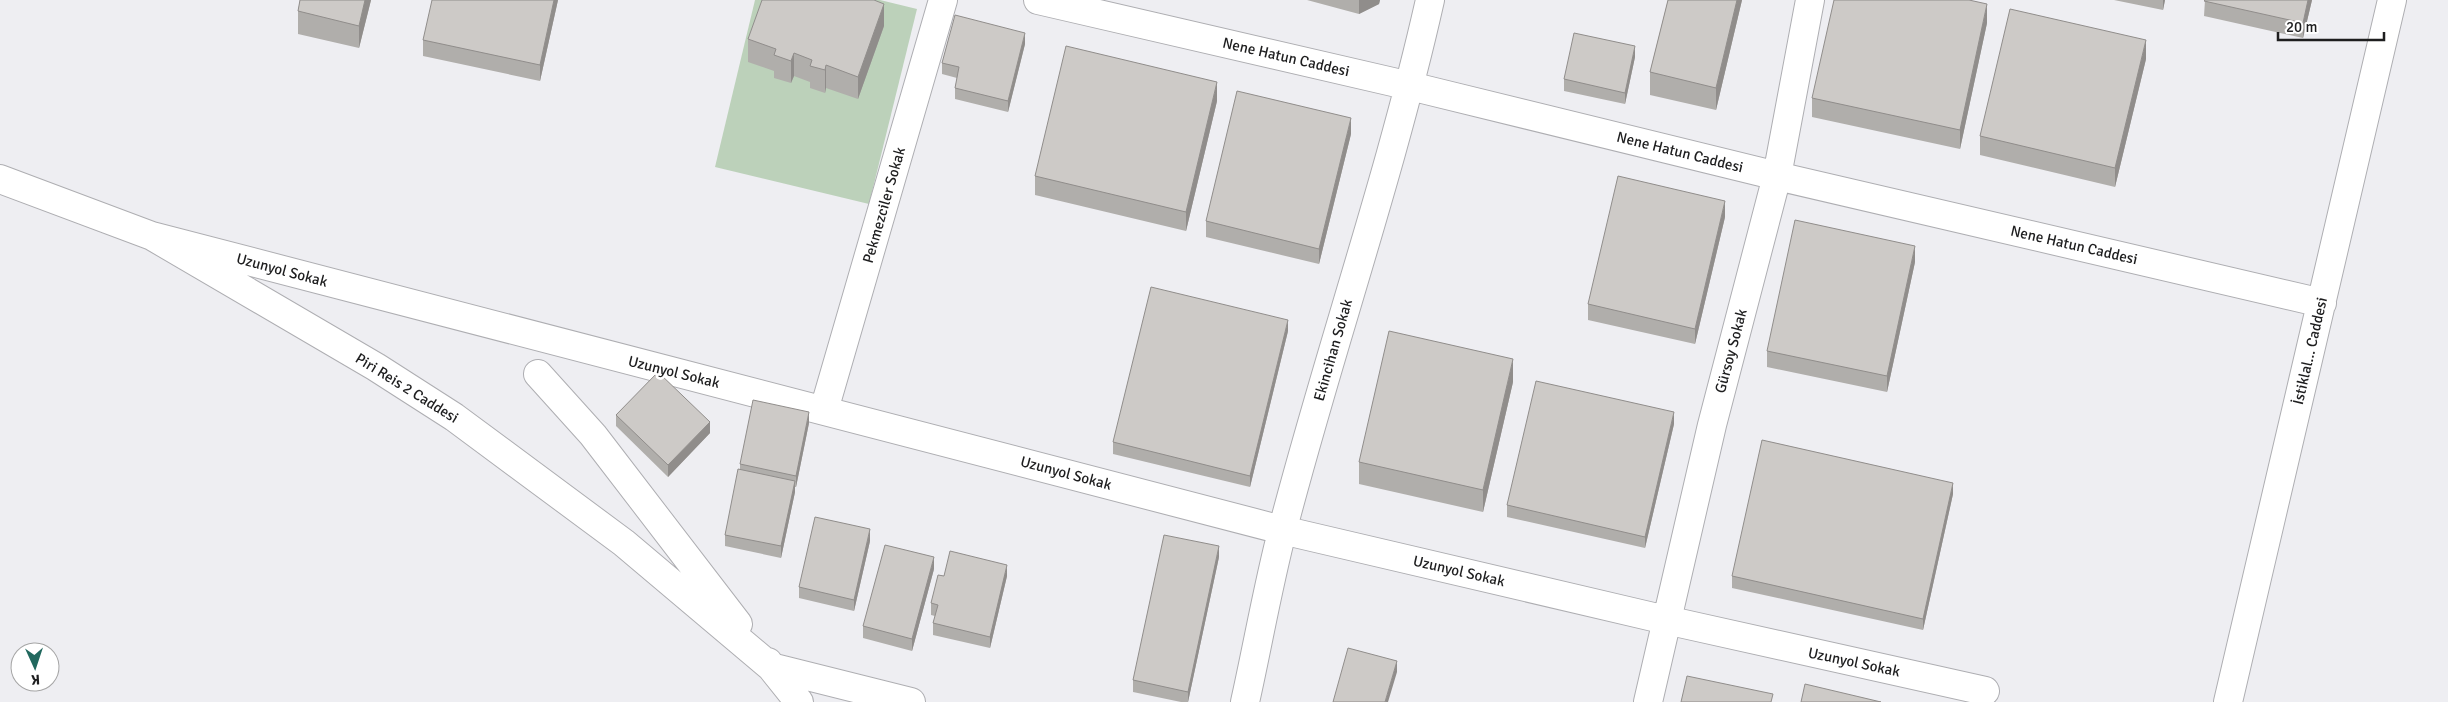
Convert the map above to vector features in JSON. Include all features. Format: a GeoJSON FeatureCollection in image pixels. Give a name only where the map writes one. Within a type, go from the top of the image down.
{"type":"FeatureCollection","features":[{"type":"Feature","properties":{"kind":"street","name":"Pekmezciler Sokak"},"geometry":{"type":"LineString","coordinates":[[824,410],[943,0]]}},
{"type":"Feature","properties":{"kind":"street","name":"Nene Hatun Caddesi"},"geometry":{"type":"LineString","coordinates":[[1038,0],[1410,86],[1777,176],[2322,303]]}},
{"type":"Feature","properties":{"kind":"street","name":"Ekincihan Sokak"},"geometry":{"type":"LineString","coordinates":[[1245,702],[1282,530],[1349,291],[1410,86],[1430,0]]}},
{"type":"Feature","properties":{"kind":"street","name":"Gürsoy Sokak"},"geometry":{"type":"LineString","coordinates":[[1648,702],[1712,425],[1777,176],[1810,0]]}},
{"type":"Feature","properties":{"kind":"street","name":"İstiklal... Caddesi"},"geometry":{"type":"LineString","coordinates":[[2228,702],[2392,0]]}},
{"type":"Feature","properties":{"kind":"street","name":"Piri Reis 2 Caddesi"},"geometry":{"type":"LineString","coordinates":[[0,179],[152,236],[376,367],[454,417],[624,543],[771,667]]}},
{"type":"Feature","properties":{"kind":"street","name":"Uzunyol Sokak"},"geometry":{"type":"LineString","coordinates":[[152,236],[1282,530],[1666,620],[1985,690]]}},
{"type":"Feature","properties":{"kind":"street","name":"Piri Reis 2 Caddesi"},"geometry":{"type":"LineString","coordinates":[[538,374],[593,435],[799,702]]}},
{"type":"Feature","properties":{"kind":"street"},"geometry":{"type":"LineString","coordinates":[[771,667],[911,702]]}},
{"type":"Feature","properties":{"kind":"green space"},"geometry":{"type":"Polygon","coordinates":[[[755,0],[880,0],[917,9],[869,204],[715,167],[755,0]]]}},
{"type":"Feature","properties":{"kind":"building"},"geometry":{"type":"Polygon","coordinates":[[[300,0],[365,0],[359,26],[298,11],[300,0]]]}},
{"type":"Feature","properties":{"kind":"building"},"geometry":{"type":"Polygon","coordinates":[[[432,0],[554,0],[540,65],[423,40],[432,0]]]}},
{"type":"Feature","properties":{"kind":"building"},"geometry":{"type":"Polygon","coordinates":[[[762,0],[874,0],[884,4],[858,77],[826,65],[825,70],[810,66],[812,60],[794,53],[791,61],[774,55],[776,49],[748,39],[762,0]]]}},
{"type":"Feature","properties":{"kind":"building"},"geometry":{"type":"Polygon","coordinates":[[[1668,0],[1737,0],[1716,88],[1650,72],[1668,0]]]}},
{"type":"Feature","properties":{"kind":"building"},"geometry":{"type":"Polygon","coordinates":[[[1834,0],[1969,0],[1987,4],[1960,130],[1812,98],[1834,0]]]}},
{"type":"Feature","properties":{"kind":"building"},"geometry":{"type":"Polygon","coordinates":[[[2205,0],[2308,0],[2303,23],[2205,0]]]}},
{"type":"Feature","properties":{"kind":"building"},"geometry":{"type":"Polygon","coordinates":[[[2010,9],[2146,40],[2115,168],[1980,136],[2010,9]]]}},
{"type":"Feature","properties":{"kind":"building"},"geometry":{"type":"Polygon","coordinates":[[[955,15],[1025,33],[1008,101],[955,88],[959,67],[942,63],[955,15]]]}},
{"type":"Feature","properties":{"kind":"building"},"geometry":{"type":"Polygon","coordinates":[[[1574,33],[1635,46],[1625,93],[1564,79],[1574,33]]]}},
{"type":"Feature","properties":{"kind":"building"},"geometry":{"type":"Polygon","coordinates":[[[1066,46],[1217,82],[1186,212],[1035,176],[1066,46]]]}},
{"type":"Feature","properties":{"kind":"building"},"geometry":{"type":"Polygon","coordinates":[[[1237,91],[1351,118],[1319,249],[1206,221],[1237,91]]]}},
{"type":"Feature","properties":{"kind":"building"},"geometry":{"type":"Polygon","coordinates":[[[1618,176],[1725,201],[1695,329],[1588,304],[1618,176]]]}},
{"type":"Feature","properties":{"kind":"building"},"geometry":{"type":"Polygon","coordinates":[[[1795,220],[1915,246],[1887,376],[1767,351],[1795,220]]]}},
{"type":"Feature","properties":{"kind":"building"},"geometry":{"type":"Polygon","coordinates":[[[1151,287],[1288,320],[1250,476],[1113,442],[1151,287]]]}},
{"type":"Feature","properties":{"kind":"building"},"geometry":{"type":"Polygon","coordinates":[[[1389,331],[1513,359],[1483,490],[1359,462],[1389,331]]]}},
{"type":"Feature","properties":{"kind":"building"},"geometry":{"type":"Polygon","coordinates":[[[658,372],[710,422],[668,465],[616,415],[658,372]]]}},
{"type":"Feature","properties":{"kind":"building"},"geometry":{"type":"Polygon","coordinates":[[[1536,381],[1674,412],[1645,537],[1507,505],[1536,381]]]}},
{"type":"Feature","properties":{"kind":"building"},"geometry":{"type":"Polygon","coordinates":[[[753,400],[809,412],[796,476],[740,464],[753,400]]]}},
{"type":"Feature","properties":{"kind":"building"},"geometry":{"type":"Polygon","coordinates":[[[1762,440],[1953,483],[1923,619],[1732,576],[1762,440]]]}},
{"type":"Feature","properties":{"kind":"building"},"geometry":{"type":"Polygon","coordinates":[[[738,469],[795,481],[781,546],[725,535],[738,469]]]}},
{"type":"Feature","properties":{"kind":"building"},"geometry":{"type":"Polygon","coordinates":[[[815,517],[870,529],[854,600],[799,587],[815,517]]]}},
{"type":"Feature","properties":{"kind":"building"},"geometry":{"type":"Polygon","coordinates":[[[1164,535],[1219,546],[1188,692],[1133,680],[1164,535]]]}},
{"type":"Feature","properties":{"kind":"building"},"geometry":{"type":"Polygon","coordinates":[[[885,545],[934,557],[912,639],[863,626],[885,545]]]}},
{"type":"Feature","properties":{"kind":"building"},"geometry":{"type":"Polygon","coordinates":[[[950,551],[1007,565],[990,637],[933,623],[938,605],[931,603],[938,575],[944,576],[950,551]]]}},
{"type":"Feature","properties":{"kind":"building"},"geometry":{"type":"Polygon","coordinates":[[[1348,648],[1397,661],[1385,702],[1333,702],[1348,648]]]}},
{"type":"Feature","properties":{"kind":"building"},"geometry":{"type":"Polygon","coordinates":[[[1687,676],[1773,694],[1771,702],[1681,702],[1687,676]]]}},
{"type":"Feature","properties":{"kind":"building"},"geometry":{"type":"Polygon","coordinates":[[[1805,684],[1881,702],[1801,702],[1805,684]]]}}]}
